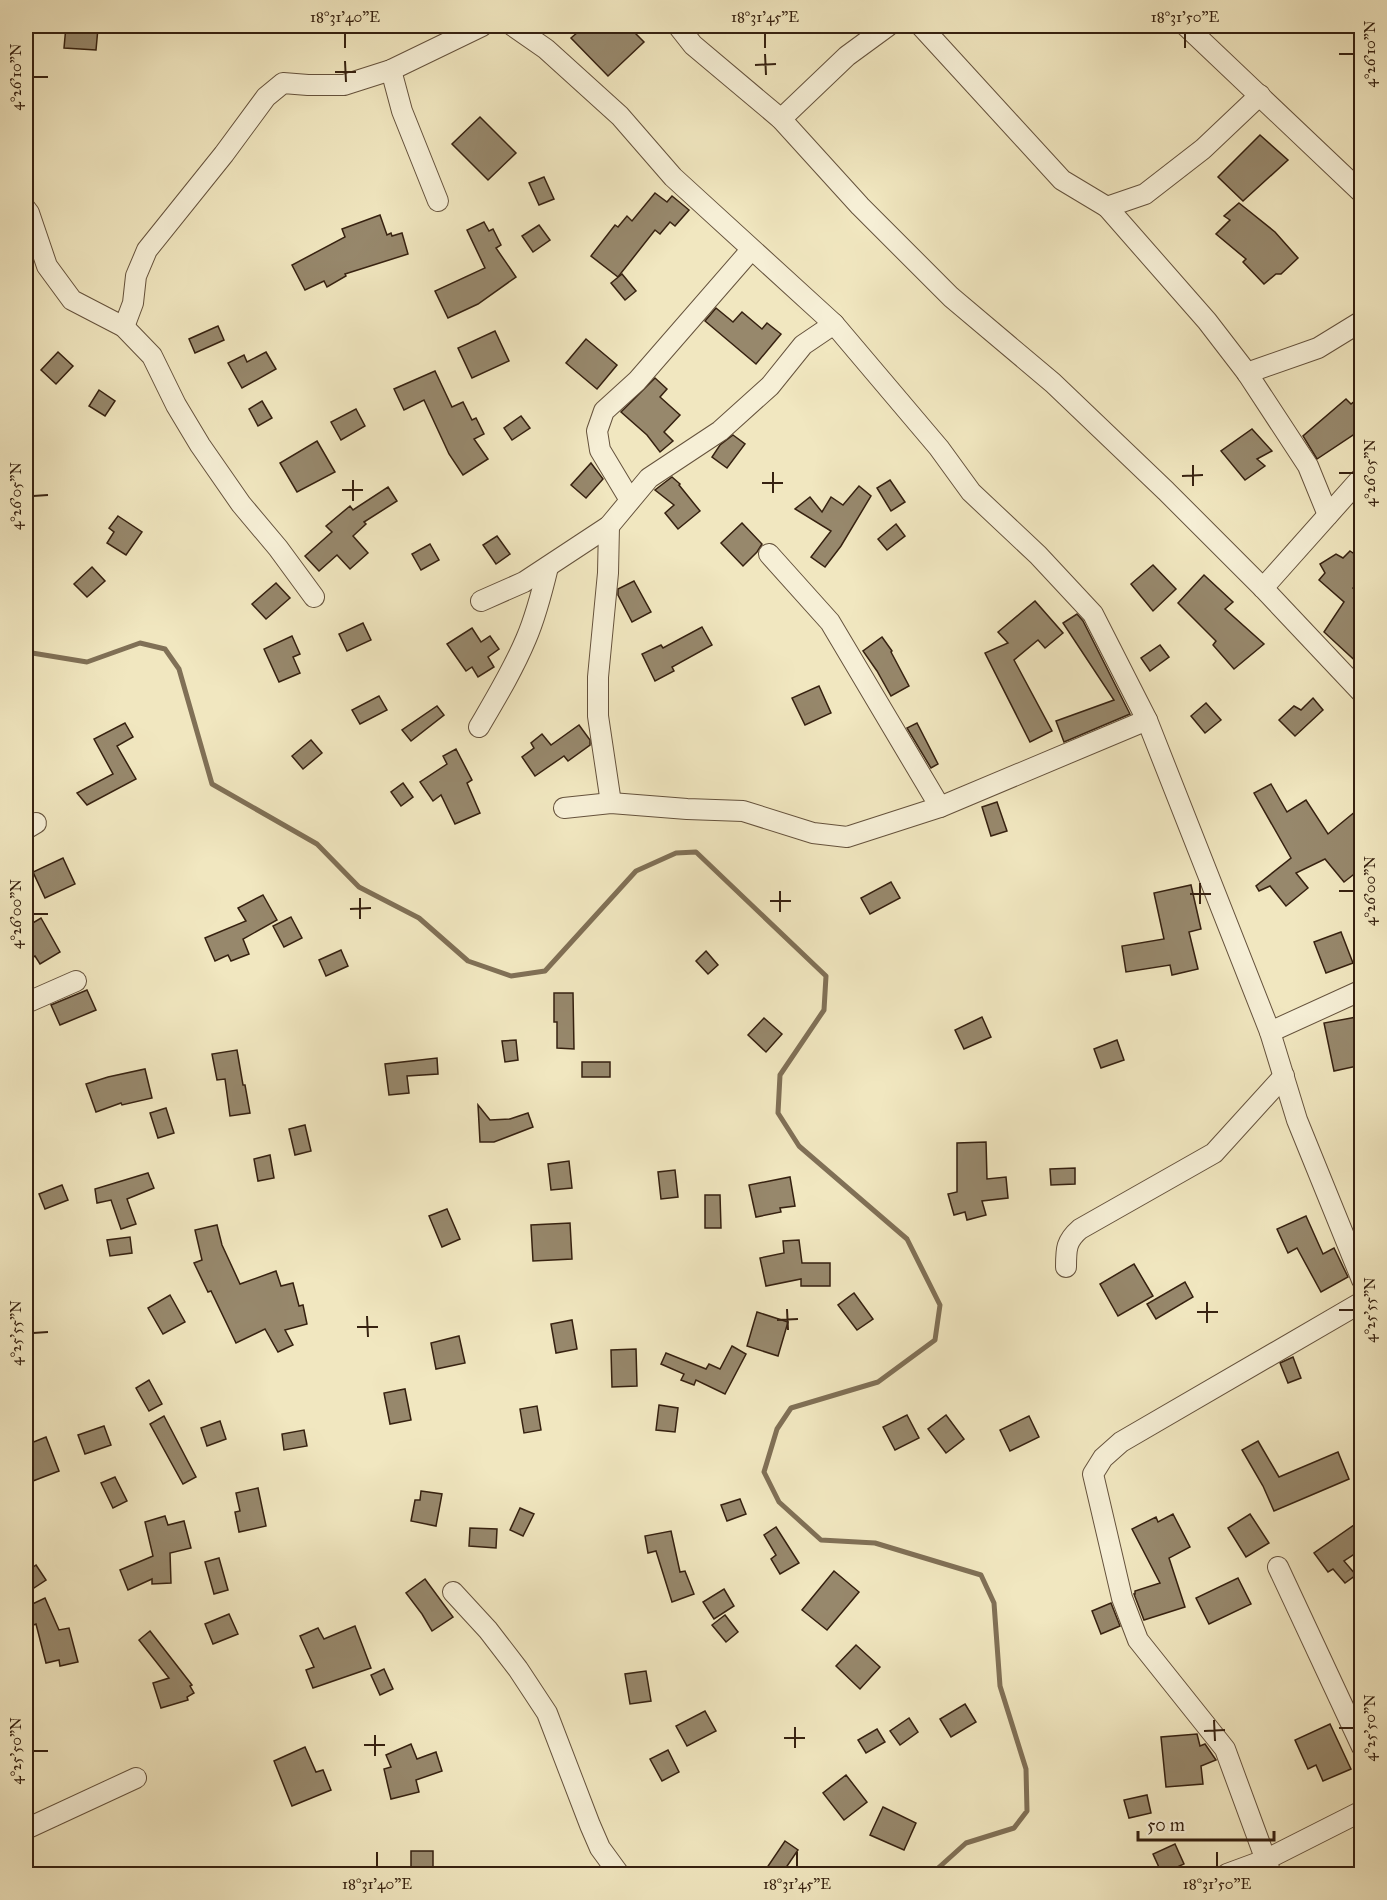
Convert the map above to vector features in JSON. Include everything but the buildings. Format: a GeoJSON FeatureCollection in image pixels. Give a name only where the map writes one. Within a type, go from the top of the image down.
{"type":"FeatureCollection","features":[{"type":"Feature","properties":{"kind":"street"},"geometry":{"type":"LineString","coordinates":[[124,327],[133,303],[136,276],[147,250],[224,154],[266,97],[283,83],[344,85],[391,70],[482,26]]}},
{"type":"Feature","properties":{"kind":"street"},"geometry":{"type":"LineString","coordinates":[[513,26],[546,49],[621,116],[673,177],[834,324],[939,448],[971,492],[1038,555],[1093,614],[1147,720],[1270,1032],[1297,1120],[1362,1280]]}},
{"type":"Feature","properties":{"kind":"street"},"geometry":{"type":"LineString","coordinates":[[678,26],[693,45],[781,119],[860,206],[951,297],[1053,383],[1263,588],[1362,693]]}},
{"type":"Feature","properties":{"kind":"street"},"geometry":{"type":"LineString","coordinates":[[781,119],[847,56],[888,26]]}},
{"type":"Feature","properties":{"kind":"street"},"geometry":{"type":"LineString","coordinates":[[921,26],[1062,180],[1107,207],[1207,321],[1247,373],[1308,466],[1328,515]]}},
{"type":"Feature","properties":{"kind":"street"},"geometry":{"type":"LineString","coordinates":[[1186,26],[1362,193]]}},
{"type":"Feature","properties":{"kind":"street"},"geometry":{"type":"LineString","coordinates":[[391,70],[402,111],[438,201]]}},
{"type":"Feature","properties":{"kind":"street"},"geometry":{"type":"LineString","coordinates":[[1107,207],[1145,194],[1203,149],[1260,95]]}},
{"type":"Feature","properties":{"kind":"street"},"geometry":{"type":"LineString","coordinates":[[26,209],[47,266],[72,300],[124,327],[152,356],[176,405],[241,504],[314,597]]}},
{"type":"Feature","properties":{"kind":"street"},"geometry":{"type":"LineString","coordinates":[[630,500],[600,450],[597,431],[604,411],[637,381],[751,250]]}},
{"type":"Feature","properties":{"kind":"street"},"geometry":{"type":"LineString","coordinates":[[1247,373],[1318,348],[1362,321]]}},
{"type":"Feature","properties":{"kind":"street"},"geometry":{"type":"LineString","coordinates":[[481,601],[524,582],[609,526],[649,478],[720,431],[770,386],[804,345],[834,324]]}},
{"type":"Feature","properties":{"kind":"street"},"geometry":{"type":"LineString","coordinates":[[1263,588],[1362,477]]}},
{"type":"Feature","properties":{"kind":"street"},"geometry":{"type":"LineString","coordinates":[[609,526],[609,573],[598,697],[602,747],[611,803]]}},
{"type":"Feature","properties":{"kind":"street"},"geometry":{"type":"LineString","coordinates":[[769,554],[830,622],[940,807]]}},
{"type":"Feature","properties":{"kind":"street"},"geometry":{"type":"LineString","coordinates":[[479,727],[503,687],[526,639],[539,603],[548,567]]}},
{"type":"Feature","properties":{"kind":"street"},"geometry":{"type":"LineString","coordinates":[[564,808],[611,803],[743,811],[813,833],[847,837],[940,807],[1147,720]]}},
{"type":"Feature","properties":{"kind":"street"},"geometry":{"type":"LineString","coordinates":[[26,1003],[76,981]]}},
{"type":"Feature","properties":{"kind":"street"},"geometry":{"type":"LineString","coordinates":[[1270,1032],[1362,990]]}},
{"type":"Feature","properties":{"kind":"street"},"geometry":{"type":"LineString","coordinates":[[1066,1267],[1066,1247],[1070,1238],[1080,1229],[1214,1153],[1284,1076]]}},
{"type":"Feature","properties":{"kind":"street"},"geometry":{"type":"LineString","coordinates":[[1268,1867],[1225,1749],[1138,1640],[1122,1598],[1093,1474],[1103,1458],[1121,1442],[1362,1302]]}},
{"type":"Feature","properties":{"kind":"street"},"geometry":{"type":"LineString","coordinates":[[1278,1567],[1362,1747]]}},
{"type":"Feature","properties":{"kind":"street"},"geometry":{"type":"LineString","coordinates":[[453,1592],[488,1630],[547,1713],[600,1848],[619,1875]]}},
{"type":"Feature","properties":{"kind":"street"},"geometry":{"type":"LineString","coordinates":[[26,1829],[136,1778]]}},
{"type":"Feature","properties":{"kind":"street"},"geometry":{"type":"LineString","coordinates":[[1227,1875],[1268,1867],[1362,1811]]}},
{"type":"Feature","properties":{"kind":"waterway"},"geometry":{"type":"LineString","coordinates":[[26,652],[87,662],[140,643],[165,649],[179,669],[212,784],[317,844],[359,887],[419,918],[468,961],[511,976],[545,971],[636,871],[676,853],[696,852],[826,976],[824,1010],[780,1075],[778,1113],[799,1146],[907,1239],[940,1305],[935,1340],[878,1382],[791,1408],[777,1429],[764,1472],[779,1502],[821,1540],[875,1543],[981,1575],[994,1603],[1000,1686],[1026,1769],[1027,1811],[1014,1828],[966,1843],[936,1870],[936,1874]]}}]}
